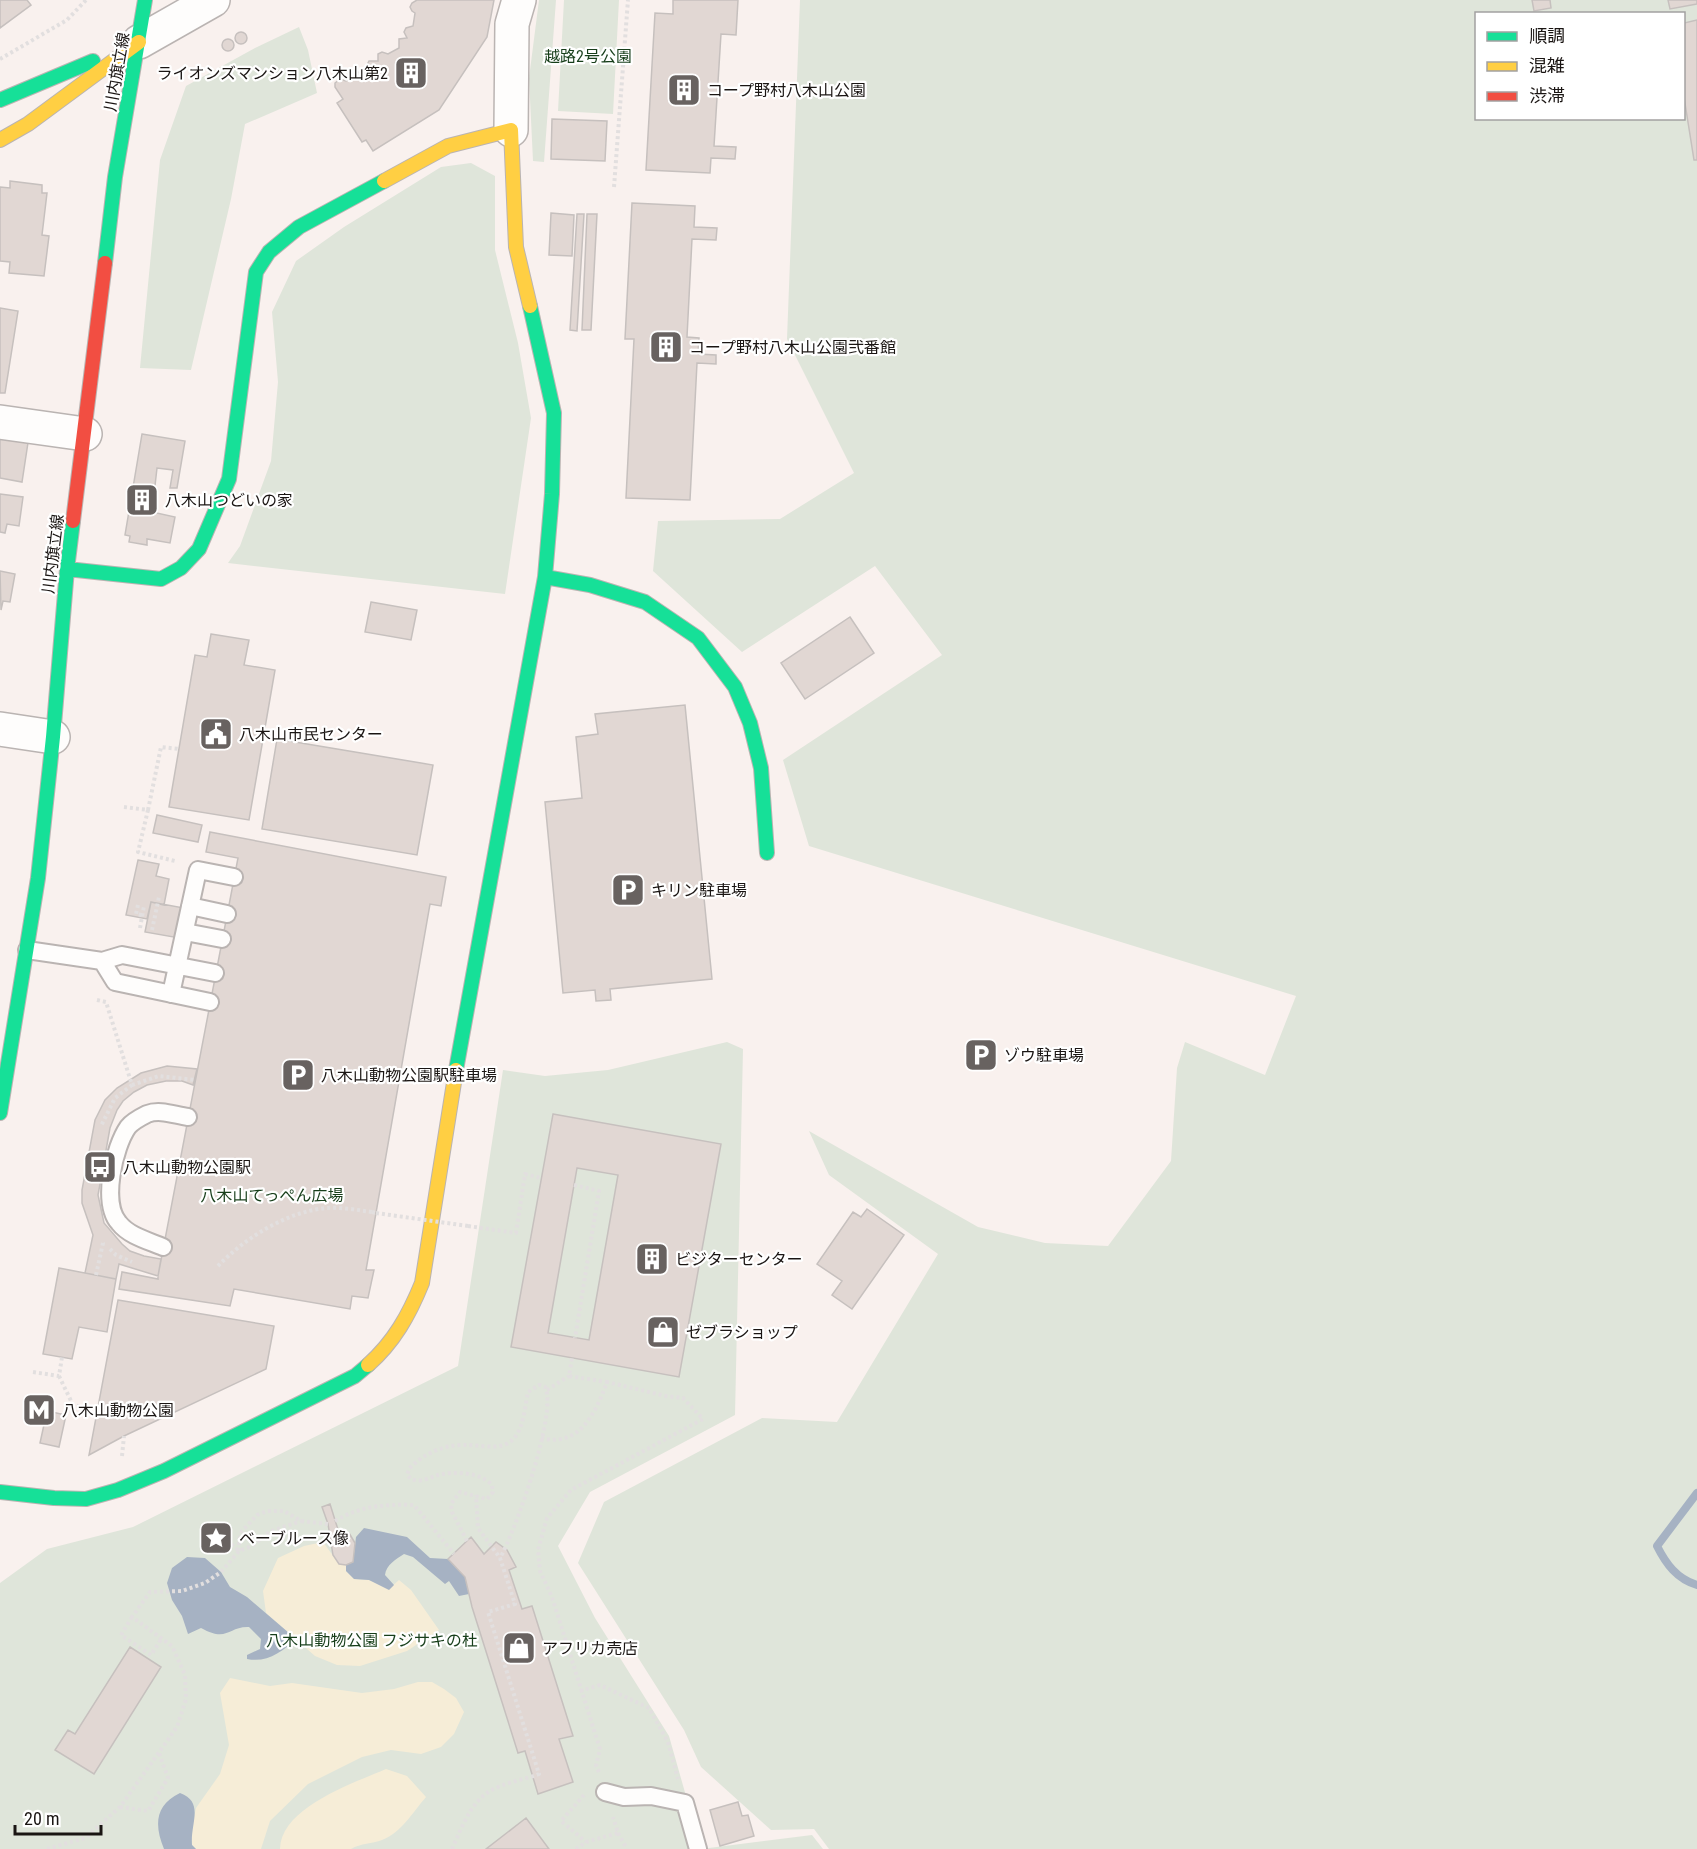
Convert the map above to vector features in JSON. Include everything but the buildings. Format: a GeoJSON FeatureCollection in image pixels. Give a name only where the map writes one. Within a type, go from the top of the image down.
{"type":"FeatureCollection","features":[{"type":"Feature","properties":{"kind":"street","name":"川内旗立線"},"geometry":{"type":"LineString","coordinates":[[0,1113],[38,878],[67,569],[116,177],[145,0]]}},
{"type":"Feature","properties":{"kind":"street"},"geometry":{"type":"LineString","coordinates":[[0,140],[28,124],[139,42],[213,0]]}},
{"type":"Feature","properties":{"kind":"street"},"geometry":{"type":"LineString","coordinates":[[0,1492],[86,1499],[118,1490],[164,1472],[355,1376],[379,1357],[399,1333],[413,1309],[422,1284],[465,1011],[545,577],[552,494],[554,413],[516,247],[512,184],[512,24],[519,0]]}},
{"type":"Feature","properties":{"kind":"street"},"geometry":{"type":"LineString","coordinates":[[0,100],[139,42]]}},
{"type":"Feature","properties":{"kind":"street"},"geometry":{"type":"LineString","coordinates":[[67,569],[161,579],[181,568],[199,549],[229,478],[249,334],[251,300],[256,272],[269,252],[299,227],[448,146],[512,130]]}},
{"type":"Feature","properties":{"kind":"street"},"geometry":{"type":"LineString","coordinates":[[0,422],[85,434]]}},
{"type":"Feature","properties":{"kind":"street"},"geometry":{"type":"LineString","coordinates":[[545,577],[590,585],[645,602],[698,638],[735,687],[750,723],[761,768],[767,853]]}},
{"type":"Feature","properties":{"kind":"street"},"geometry":{"type":"LineString","coordinates":[[0,729],[53,736]]}},
{"type":"Feature","properties":{"kind":"lane"},"geometry":{"type":"LineString","coordinates":[[171,994],[198,870],[234,877]]}},
{"type":"Feature","properties":{"kind":"lane"},"geometry":{"type":"LineString","coordinates":[[190,906],[227,914]]}},
{"type":"Feature","properties":{"kind":"lane"},"geometry":{"type":"LineString","coordinates":[[185,932],[222,939]]}},
{"type":"Feature","properties":{"kind":"lane"},"geometry":{"type":"LineString","coordinates":[[27,950],[102,961],[122,955],[216,973]]}},
{"type":"Feature","properties":{"kind":"lane"},"geometry":{"type":"LineString","coordinates":[[102,961],[115,982],[210,1002]]}},
{"type":"Feature","properties":{"kind":"lane"},"geometry":{"type":"LineString","coordinates":[[163,1247],[131,1233],[117,1222],[110,1202],[110,1188],[120,1142],[129,1125],[145,1115],[157,1112],[188,1117]]}},
{"type":"Feature","properties":{"kind":"lane"},"geometry":{"type":"LineString","coordinates":[[605,1792],[624,1797],[651,1796],[685,1803],[698,1849]]}},
{"type":"Feature","properties":{"kind":"path"},"geometry":{"type":"LineString","coordinates":[[0,59],[67,20],[86,0]]}},
{"type":"Feature","properties":{"kind":"path"},"geometry":{"type":"LineString","coordinates":[[615,187],[628,0]]}},
{"type":"Feature","properties":{"kind":"path"},"geometry":{"type":"LineString","coordinates":[[175,861],[138,852],[161,747],[179,750]]}},
{"type":"Feature","properties":{"kind":"path"},"geometry":{"type":"LineString","coordinates":[[124,807],[147,810]]}},
{"type":"Feature","properties":{"kind":"path"},"geometry":{"type":"LineString","coordinates":[[152,930],[159,897]]}},
{"type":"Feature","properties":{"kind":"path"},"geometry":{"type":"LineString","coordinates":[[138,905],[136,914],[142,915]]}},
{"type":"Feature","properties":{"kind":"path"},"geometry":{"type":"LineString","coordinates":[[140,928],[144,906]]}},
{"type":"Feature","properties":{"kind":"path"},"geometry":{"type":"LineString","coordinates":[[132,1085],[159,1076],[195,1080]]}},
{"type":"Feature","properties":{"kind":"path"},"geometry":{"type":"LineString","coordinates":[[218,1266],[229,1254],[261,1231],[295,1216],[325,1208],[348,1209],[516,1233],[525,1174],[541,1178]]}},
{"type":"Feature","properties":{"kind":"path"},"geometry":{"type":"LineString","coordinates":[[574,1185],[599,1191],[575,1338]]}},
{"type":"Feature","properties":{"kind":"path"},"geometry":{"type":"LineString","coordinates":[[62,1357],[59,1376],[73,1405],[97,1410]]}},
{"type":"Feature","properties":{"kind":"path"},"geometry":{"type":"LineString","coordinates":[[569,1376],[572,1358]]}},
{"type":"Feature","properties":{"kind":"path"},"geometry":{"type":"LineString","coordinates":[[33,1372],[59,1376]]}},
{"type":"Feature","properties":{"kind":"path"},"geometry":{"type":"LineString","coordinates":[[547,1390],[569,1376],[607,1382],[683,1398],[703,1419],[571,1490],[547,1518],[538,1550],[540,1571],[552,1597],[600,1749],[597,1766],[618,1833],[627,1849]]}},
{"type":"Feature","properties":{"kind":"path"},"geometry":{"type":"LineString","coordinates":[[541,1438],[554,1442],[570,1437],[581,1429],[592,1415],[607,1382]]}},
{"type":"Feature","properties":{"kind":"path"},"geometry":{"type":"LineString","coordinates":[[467,1541],[452,1512],[451,1504],[460,1491],[487,1499],[493,1492],[492,1485],[484,1478],[461,1474],[441,1474],[418,1481],[408,1475],[409,1469],[436,1450],[449,1446],[469,1444],[480,1447],[504,1446],[515,1437],[528,1392],[539,1385],[545,1387],[549,1395],[546,1420],[528,1490],[507,1546],[500,1558]]}},
{"type":"Feature","properties":{"kind":"path"},"geometry":{"type":"LineString","coordinates":[[452,1849],[467,1814],[484,1795],[497,1787],[539,1774],[488,1612],[514,1604],[500,1558],[478,1528],[476,1495]]}},
{"type":"Feature","properties":{"kind":"path"},"geometry":{"type":"LineString","coordinates":[[335,1521],[371,1507],[386,1504],[414,1505],[454,1554]]}},
{"type":"Feature","properties":{"kind":"path"},"geometry":{"type":"LineString","coordinates":[[239,1551],[238,1540],[242,1531],[257,1515],[276,1510],[284,1511],[301,1521],[328,1524]]}},
{"type":"Feature","properties":{"kind":"path"},"geometry":{"type":"LineString","coordinates":[[162,1638],[151,1655],[137,1649],[121,1635],[150,1592],[182,1591],[205,1583],[220,1572],[239,1551],[252,1546],[269,1532],[301,1521]]}},
{"type":"Feature","properties":{"kind":"path"},"geometry":{"type":"LineString","coordinates":[[218,1536],[220,1534],[239,1551]]}},
{"type":"Feature","properties":{"kind":"path"},"geometry":{"type":"LineString","coordinates":[[47,1849],[85,1838],[120,1807],[177,1727],[186,1699],[184,1675],[172,1646],[132,1617]]}},
{"type":"Feature","properties":{"kind":"path"},"geometry":{"type":"LineString","coordinates":[[580,1691],[600,1685],[649,1708],[668,1742],[685,1803]]}},
{"type":"Feature","properties":{"kind":"path"},"geometry":{"type":"LineString","coordinates":[[120,1807],[148,1811],[168,1778],[159,1752]]}},
{"type":"Feature","properties":{"kind":"path"},"geometry":{"type":"LineString","coordinates":[[586,1842],[561,1821],[588,1791],[605,1792]]}},
{"type":"Feature","properties":{"kind":"path"},"geometry":{"type":"LineString","coordinates":[[576,1849],[586,1842],[618,1833]]}},
{"type":"Feature","properties":{"kind":"green space"},"geometry":{"type":"Polygon","coordinates":[[[539,0],[556,0],[544,162],[533,161],[529,78],[539,0]]]}},
{"type":"Feature","properties":{"kind":"green space","name":"越路2号公園"},"geometry":{"type":"Polygon","coordinates":[[[564,0],[619,0],[613,114],[558,111],[564,0]]]}},
{"type":"Feature","properties":{"kind":"green space"},"geometry":{"type":"Polygon","coordinates":[[[800,0],[1697,0],[1697,1849],[829,1849],[814,1829],[771,1830],[701,1767],[684,1730],[578,1563],[604,1502],[762,1418],[837,1422],[938,1254],[829,1175],[809,1131],[978,1227],[1045,1243],[1108,1246],[1171,1161],[1177,1068],[1185,1042],[1265,1075],[1296,996],[809,846],[783,760],[942,655],[875,566],[742,652],[653,571],[658,521],[780,519],[854,473],[787,339],[800,0]]]}},
{"type":"Feature","properties":{"kind":"green space"},"geometry":{"type":"Polygon","coordinates":[[[299,27],[308,50],[317,93],[245,124],[231,199],[191,370],[140,368],[160,160],[186,86],[299,27]]]}},
{"type":"Feature","properties":{"kind":"green space"},"geometry":{"type":"Polygon","coordinates":[[[471,163],[495,176],[495,250],[518,343],[531,418],[505,594],[228,563],[240,546],[271,461],[278,382],[272,312],[296,261],[344,227],[441,167],[471,163]]]}},
{"type":"Feature","properties":{"kind":"green space","name":"八木山動物公園 フジサキの杜"},"geometry":{"type":"Polygon","coordinates":[[[727,1042],[743,1049],[735,1415],[590,1492],[558,1546],[595,1618],[669,1736],[701,1849],[0,1849],[0,1583],[47,1549],[133,1527],[458,1366],[503,1070],[545,1076],[608,1070],[727,1042]]]}},
{"type":"Feature","properties":{"kind":"green space"},"geometry":{"type":"Polygon","coordinates":[[[812,1835],[823,1849],[701,1849],[812,1835]]]}},
{"type":"Feature","properties":{"kind":"sand"},"geometry":{"type":"Polygon","coordinates":[[[323,1542],[339,1564],[346,1565],[346,1571],[354,1579],[369,1580],[389,1589],[399,1580],[411,1590],[439,1630],[407,1651],[360,1666],[337,1665],[315,1656],[266,1613],[263,1591],[278,1558],[304,1546],[323,1542]]]}},
{"type":"Feature","properties":{"kind":"sand"},"geometry":{"type":"Polygon","coordinates":[[[230,1678],[270,1686],[292,1683],[362,1693],[394,1689],[418,1682],[432,1682],[456,1698],[464,1712],[454,1734],[441,1747],[421,1754],[391,1750],[362,1757],[308,1784],[270,1821],[261,1849],[196,1849],[192,1845],[191,1832],[196,1808],[220,1774],[229,1745],[220,1693],[230,1678]]]}},
{"type":"Feature","properties":{"kind":"sand"},"geometry":{"type":"Polygon","coordinates":[[[386,1769],[407,1776],[426,1797],[406,1822],[389,1837],[351,1849],[280,1849],[284,1834],[292,1821],[306,1809],[339,1789],[386,1769]]]}},
{"type":"Feature","properties":{"kind":"water"},"geometry":{"type":"Polygon","coordinates":[[[364,1528],[407,1537],[430,1558],[448,1559],[465,1577],[469,1594],[459,1596],[449,1581],[445,1584],[413,1557],[404,1554],[387,1568],[385,1575],[394,1585],[389,1590],[369,1580],[354,1579],[346,1571],[346,1565],[353,1562],[356,1537],[364,1528]]]}},
{"type":"Feature","properties":{"kind":"water"},"geometry":{"type":"Polygon","coordinates":[[[187,1557],[205,1558],[221,1572],[230,1587],[247,1597],[296,1639],[268,1658],[254,1660],[247,1659],[247,1655],[260,1649],[261,1639],[249,1627],[242,1627],[223,1634],[201,1628],[188,1634],[182,1616],[172,1600],[167,1583],[172,1568],[187,1557]]]}},
{"type":"Feature","properties":{"kind":"water"},"geometry":{"type":"Polygon","coordinates":[[[180,1793],[188,1797],[194,1808],[192,1845],[196,1849],[164,1849],[158,1824],[161,1810],[166,1803],[180,1793]]]}},
{"type":"Feature","properties":{"kind":"waterway"},"geometry":{"type":"LineString","coordinates":[[1697,1493],[1657,1546],[1673,1570],[1684,1579],[1697,1585]]}},
{"type":"Feature","properties":{"kind":"traffic: fast"},"geometry":{"type":"LineString","coordinates":[[105,263],[115,177],[145,0]]}},
{"type":"Feature","properties":{"kind":"traffic: fast"},"geometry":{"type":"LineString","coordinates":[[0,100],[93,61]]}},
{"type":"Feature","properties":{"kind":"traffic: fast"},"geometry":{"type":"LineString","coordinates":[[67,569],[161,579],[181,568],[199,549],[229,479],[256,272],[269,252],[299,227],[384,181]]}},
{"type":"Feature","properties":{"kind":"traffic: fast"},"geometry":{"type":"LineString","coordinates":[[456,1070],[545,577],[552,494],[554,413],[530,306]]}},
{"type":"Feature","properties":{"kind":"traffic: fast"},"geometry":{"type":"LineString","coordinates":[[0,1113],[38,878],[73,521]]}},
{"type":"Feature","properties":{"kind":"traffic: fast"},"geometry":{"type":"LineString","coordinates":[[545,577],[590,585],[645,602],[698,638],[735,687],[750,723],[761,768],[767,853]]}},
{"type":"Feature","properties":{"kind":"traffic: fast"},"geometry":{"type":"LineString","coordinates":[[0,1492],[86,1499],[118,1490],[164,1471],[355,1376],[368,1365]]}},
{"type":"Feature","properties":{"kind":"traffic: slow"},"geometry":{"type":"LineString","coordinates":[[0,140],[28,124],[139,42]]}},
{"type":"Feature","properties":{"kind":"traffic: slow"},"geometry":{"type":"LineString","coordinates":[[384,181],[448,146],[511,130],[516,247],[530,306]]}},
{"type":"Feature","properties":{"kind":"traffic: slow"},"geometry":{"type":"LineString","coordinates":[[368,1365],[386,1347],[400,1327],[422,1283],[456,1070]]}},
{"type":"Feature","properties":{"kind":"traffic: jam"},"geometry":{"type":"LineString","coordinates":[[73,521],[105,263]]}},
{"type":"Feature","properties":{"kind":"place","name":"ライオンズマンション八木山第2"},"geometry":{"type":"Point","coordinates":[411,73]}},
{"type":"Feature","properties":{"kind":"place","name":"コープ野村八木山公園"},"geometry":{"type":"Point","coordinates":[684,90]}},
{"type":"Feature","properties":{"kind":"place","name":"コープ野村八木山公園弐番館"},"geometry":{"type":"Point","coordinates":[666,347]}},
{"type":"Feature","properties":{"kind":"place","name":"八木山つどいの家"},"geometry":{"type":"Point","coordinates":[142,500]}},
{"type":"Feature","properties":{"kind":"place","name":"八木山市民センター"},"geometry":{"type":"Point","coordinates":[216,734]}},
{"type":"Feature","properties":{"kind":"place","name":"キリン駐車場"},"geometry":{"type":"Point","coordinates":[628,890]}},
{"type":"Feature","properties":{"kind":"place","name":"ゾウ駐車場"},"geometry":{"type":"Point","coordinates":[981,1055]}},
{"type":"Feature","properties":{"kind":"place","name":"八木山動物公園駅駐車場"},"geometry":{"type":"Point","coordinates":[298,1075]}},
{"type":"Feature","properties":{"kind":"place","name":"八木山動物公園駅"},"geometry":{"type":"Point","coordinates":[100,1167]}},
{"type":"Feature","properties":{"kind":"place","name":"ビジターセンター"},"geometry":{"type":"Point","coordinates":[652,1259]}},
{"type":"Feature","properties":{"kind":"place","name":"ゼブラショップ"},"geometry":{"type":"Point","coordinates":[663,1332]}},
{"type":"Feature","properties":{"kind":"place","name":"八木山動物公園"},"geometry":{"type":"Point","coordinates":[39,1410]}},
{"type":"Feature","properties":{"kind":"place","name":"ベーブルース像"},"geometry":{"type":"Point","coordinates":[216,1538]}},
{"type":"Feature","properties":{"kind":"place","name":"アフリカ売店"},"geometry":{"type":"Point","coordinates":[519,1648]}},
{"type":"Feature","properties":{"kind":"park label","name":"八木山てっぺん広場"},"geometry":{"type":"Point","coordinates":[272,1195]}}]}
